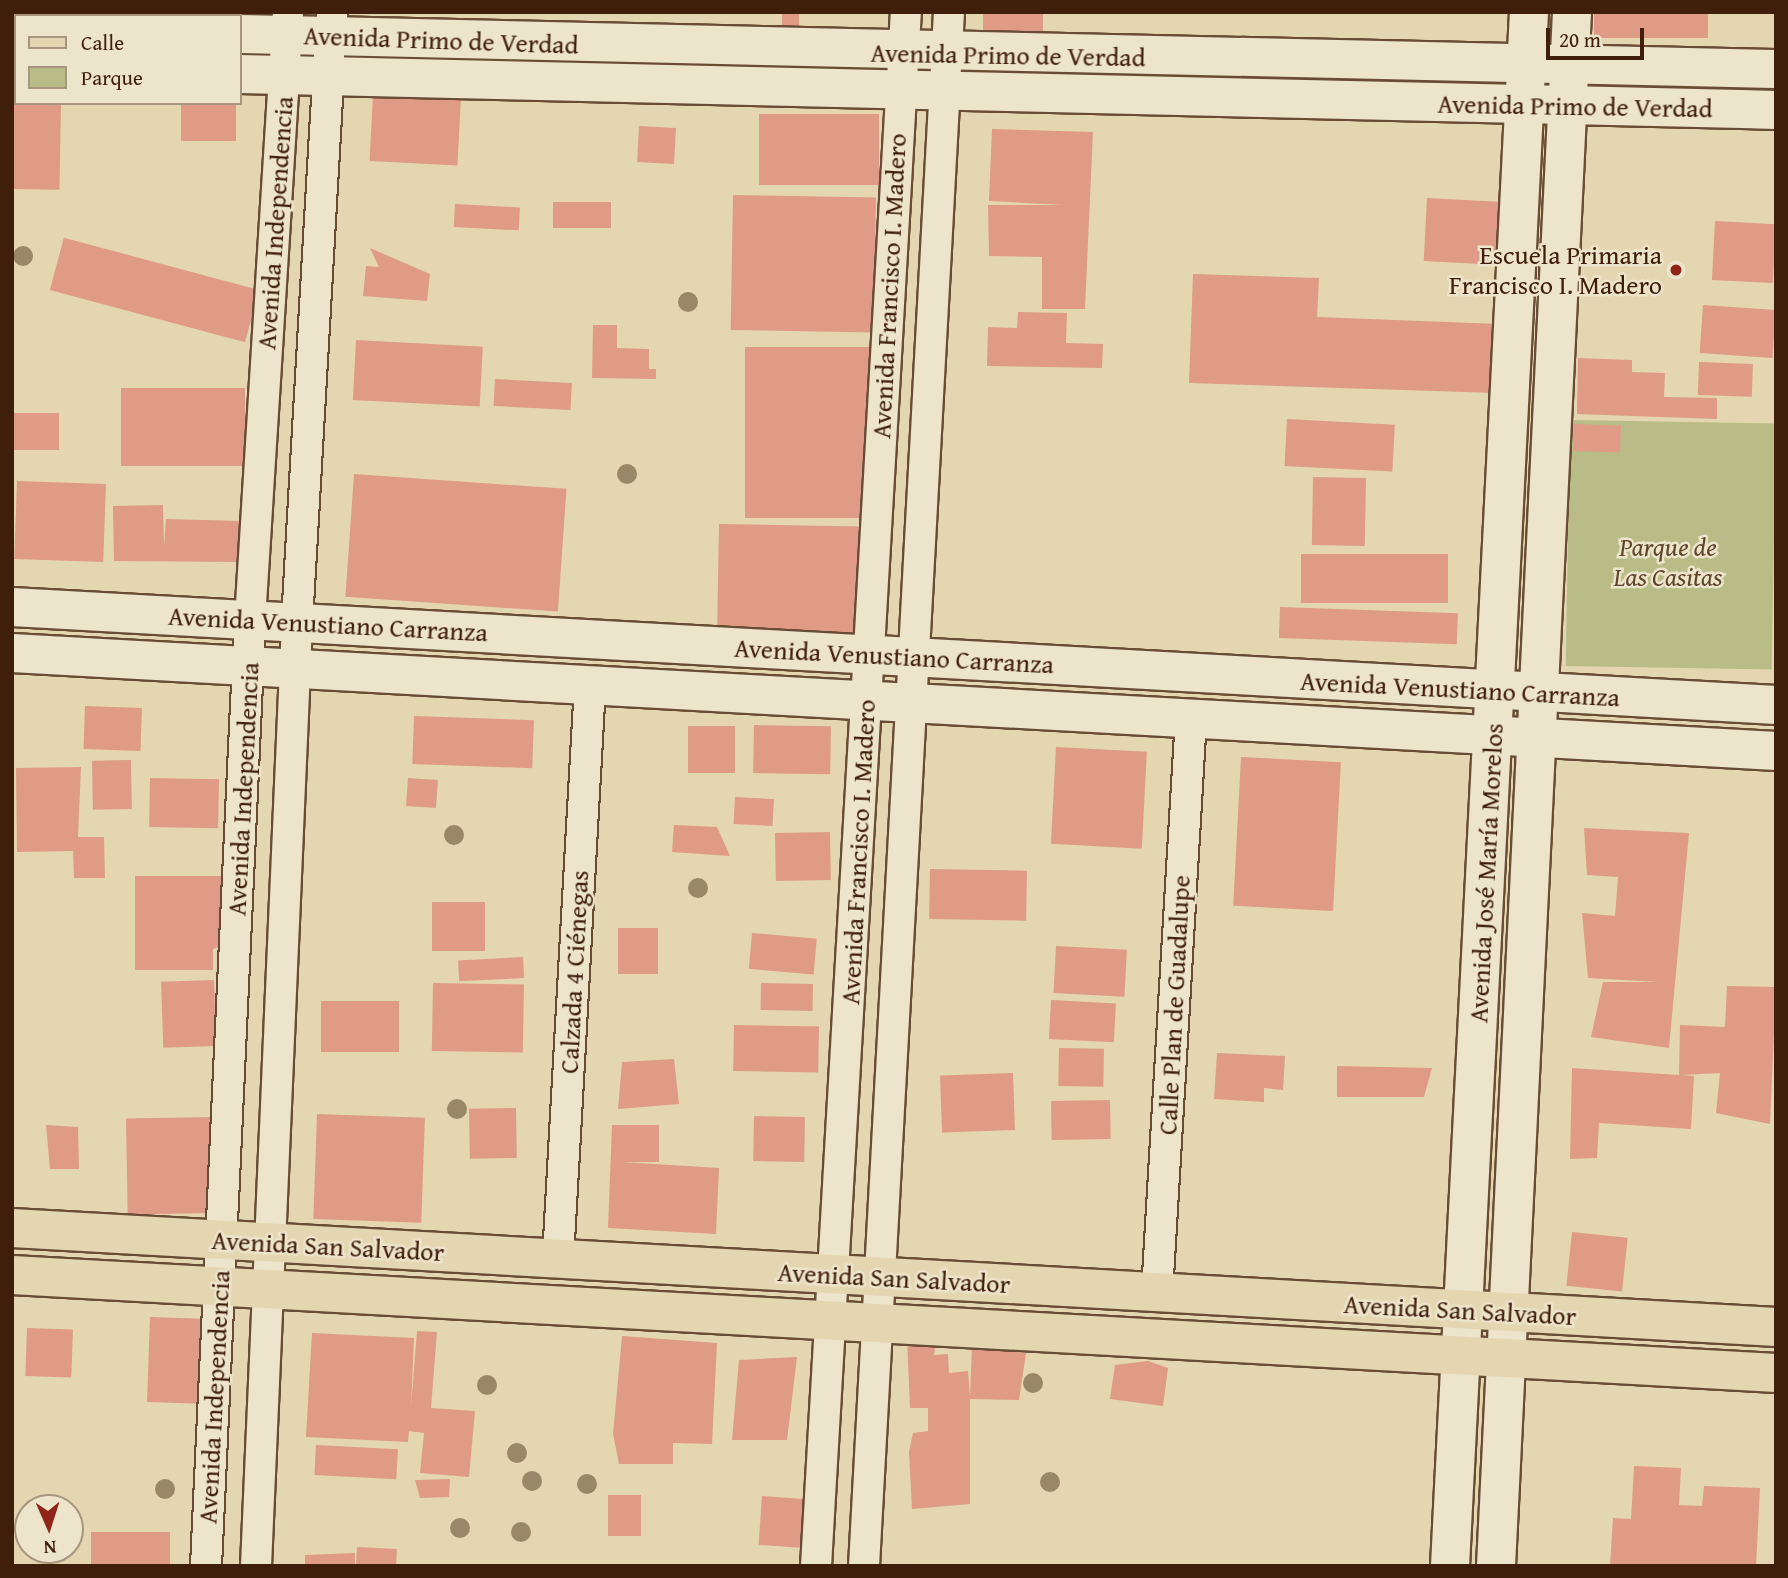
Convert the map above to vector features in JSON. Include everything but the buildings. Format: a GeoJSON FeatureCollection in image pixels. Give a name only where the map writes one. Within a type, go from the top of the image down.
{"type":"FeatureCollection","features":[{"type":"Feature","properties":{"kind":"main road","name":"Avenida San Salvador"},"geometry":{"type":"LineString","coordinates":[[12,1228],[1776,1327]]}},
{"type":"Feature","properties":{"kind":"main road","name":"Avenida San Salvador"},"geometry":{"type":"LineString","coordinates":[[12,1275],[1776,1373]]}},
{"type":"Feature","properties":{"kind":"street","name":"Avenida Francisco I. Madero"},"geometry":{"type":"LineString","coordinates":[[816,1566],[906,12]]}},
{"type":"Feature","properties":{"kind":"street","name":"Avenida Francisco I. Madero"},"geometry":{"type":"LineString","coordinates":[[864,1566],[949,12]]}},
{"type":"Feature","properties":{"kind":"street","name":"Avenida José María Morelos"},"geometry":{"type":"LineString","coordinates":[[1450,1566],[1529,12]]}},
{"type":"Feature","properties":{"kind":"street","name":"Avenida José María Morelos"},"geometry":{"type":"LineString","coordinates":[[1496,1566],[1572,12]]}},
{"type":"Feature","properties":{"kind":"street","name":"Avenida Primo de Verdad"},"geometry":{"type":"LineString","coordinates":[[242,34],[288,24],[904,53],[1776,69]]}},
{"type":"Feature","properties":{"kind":"street","name":"Avenida Independencia"},"geometry":{"type":"LineString","coordinates":[[206,1566],[250,666],[250,620],[288,24]]}},
{"type":"Feature","properties":{"kind":"street","name":"Avenida Independencia"},"geometry":{"type":"LineString","coordinates":[[257,1566],[268,1242],[297,622],[331,25]]}},
{"type":"Feature","properties":{"kind":"street","name":"Avenida Primo de Verdad"},"geometry":{"type":"LineString","coordinates":[[242,74],[1776,110]]}},
{"type":"Feature","properties":{"kind":"street","name":"Avenida Venustiano Carranza"},"geometry":{"type":"LineString","coordinates":[[12,607],[912,656],[1539,694],[1776,705]]}},
{"type":"Feature","properties":{"kind":"street","name":"Avenida Venustiano Carranza"},"geometry":{"type":"LineString","coordinates":[[12,653],[1776,751]]}},
{"type":"Feature","properties":{"kind":"street","name":"Calzada 4 Ciénegas"},"geometry":{"type":"LineString","coordinates":[[558,1259],[590,685]]}},
{"type":"Feature","properties":{"kind":"street","name":"Calle Plan de Guadalupe"},"geometry":{"type":"LineString","coordinates":[[1157,1293],[1191,718]]}},
{"type":"Feature","properties":{"kind":"green space","name":"Parque de Las Casitas"},"geometry":{"type":"Polygon","coordinates":[[[1570,420],[1776,424],[1772,670],[1566,666],[1570,420]]]}},
{"type":"Feature","properties":{"kind":"place","name":"Escuela Primaria Francisco I. Madero"},"geometry":{"type":"Point","coordinates":[1676,270]}}]}
